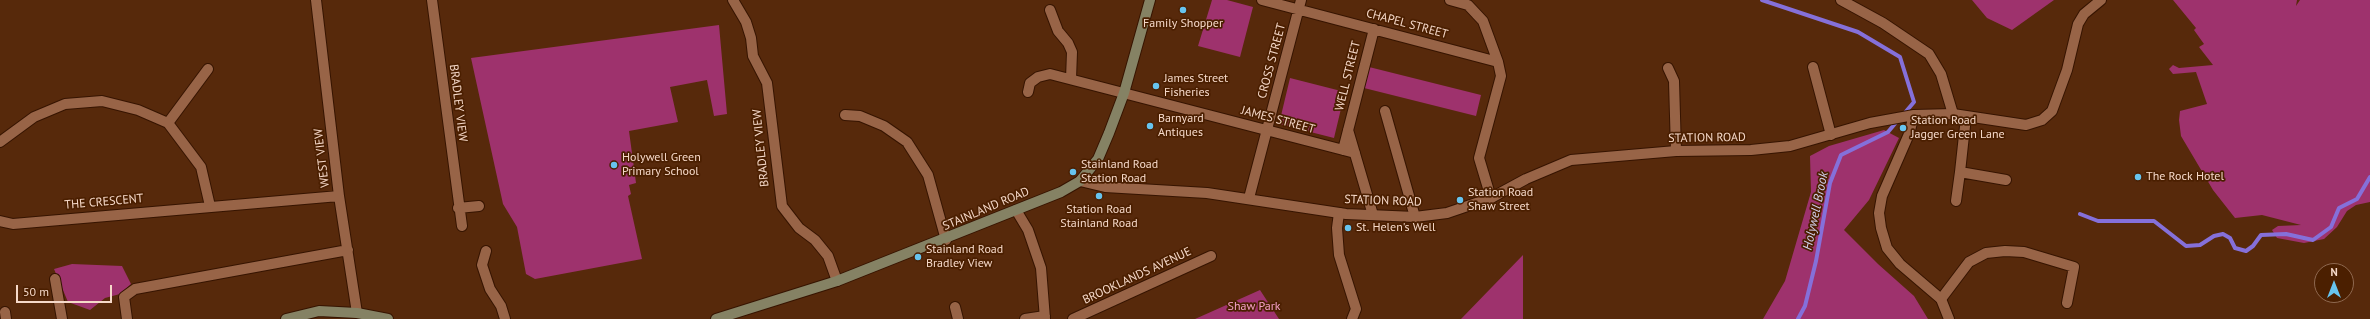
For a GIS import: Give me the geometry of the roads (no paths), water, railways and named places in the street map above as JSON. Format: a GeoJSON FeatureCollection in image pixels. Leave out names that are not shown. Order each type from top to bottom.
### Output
{"type":"FeatureCollection","features":[{"type":"Feature","properties":{"kind":"main road","name":"STAINLAND ROAD"},"geometry":{"type":"LineString","coordinates":[[716,319],[837,282],[946,240],[1061,192],[1080,181],[1098,159],[1124,93],[1150,0]]}},
{"type":"Feature","properties":{"kind":"main road"},"geometry":{"type":"LineString","coordinates":[[286,319],[319,311],[357,313],[388,319]]}},
{"type":"Feature","properties":{"kind":"street","name":"WEST VIEW"},"geometry":{"type":"LineString","coordinates":[[316,0],[339,196],[357,313]]}},
{"type":"Feature","properties":{"kind":"street","name":"BRADLEY VIEW"},"geometry":{"type":"LineString","coordinates":[[432,0],[458,208],[462,226]]}},
{"type":"Feature","properties":{"kind":"street","name":"BRADLEY VIEW"},"geometry":{"type":"LineString","coordinates":[[733,0],[746,22],[751,38],[753,56],[767,83],[782,206],[799,228],[815,240],[824,251],[837,282]]}},
{"type":"Feature","properties":{"kind":"street","name":"CHAPEL STREET"},"geometry":{"type":"LineString","coordinates":[[1262,0],[1300,5],[1374,29],[1498,62]]}},
{"type":"Feature","properties":{"kind":"street"},"geometry":{"type":"LineString","coordinates":[[1450,0],[1468,5],[1483,21],[1498,62],[1501,76],[1479,158],[1491,198]]}},
{"type":"Feature","properties":{"kind":"street"},"geometry":{"type":"LineString","coordinates":[[1841,0],[1883,24],[1929,54],[1941,74],[1953,114]]}},
{"type":"Feature","properties":{"kind":"street","name":"STATION ROAD"},"geometry":{"type":"LineString","coordinates":[[1080,181],[1105,187],[1207,193],[1249,198],[1339,213],[1415,217],[1447,213],[1491,198],[1526,179],[1571,160],[1676,151],[1751,150],[1790,146],[1889,120],[1913,116],[1953,114],[2018,126],[2034,124],[2046,118],[2058,99],[2078,24],[2087,11],[2101,0]]}},
{"type":"Feature","properties":{"kind":"street","name":"CROSS STREET"},"geometry":{"type":"LineString","coordinates":[[1249,198],[1300,5]]}},
{"type":"Feature","properties":{"kind":"street"},"geometry":{"type":"LineString","coordinates":[[1050,10],[1058,31],[1068,43],[1072,52],[1071,79]]}},
{"type":"Feature","properties":{"kind":"street","name":"WELL STREET"},"geometry":{"type":"LineString","coordinates":[[1343,150],[1374,29]]}},
{"type":"Feature","properties":{"kind":"street"},"geometry":{"type":"LineString","coordinates":[[1813,67],[1831,135]]}},
{"type":"Feature","properties":{"kind":"street"},"geometry":{"type":"LineString","coordinates":[[1668,68],[1674,81],[1676,151]]}},
{"type":"Feature","properties":{"kind":"street"},"geometry":{"type":"LineString","coordinates":[[168,123],[208,69]]}},
{"type":"Feature","properties":{"kind":"street","name":"JAMES STREET"},"geometry":{"type":"LineString","coordinates":[[1028,92],[1030,83],[1038,77],[1050,74],[1355,153]]}},
{"type":"Feature","properties":{"kind":"street"},"geometry":{"type":"LineString","coordinates":[[0,142],[34,117],[65,104],[102,101],[138,110],[168,123],[201,167],[210,206]]}},
{"type":"Feature","properties":{"kind":"street"},"geometry":{"type":"LineString","coordinates":[[1385,112],[1415,217]]}},
{"type":"Feature","properties":{"kind":"street"},"geometry":{"type":"LineString","coordinates":[[845,115],[860,116],[884,126],[907,142],[928,175],[946,240]]}},
{"type":"Feature","properties":{"kind":"street"},"geometry":{"type":"LineString","coordinates":[[1913,116],[1909,134],[1882,196],[1879,213],[1880,228],[1886,248],[1900,264],[1941,299],[1949,319]]}},
{"type":"Feature","properties":{"kind":"street"},"geometry":{"type":"LineString","coordinates":[[1956,201],[1966,117]]}},
{"type":"Feature","properties":{"kind":"street","name":"WELL STREET"},"geometry":{"type":"LineString","coordinates":[[1348,130],[1373,215]]}},
{"type":"Feature","properties":{"kind":"street"},"geometry":{"type":"LineString","coordinates":[[1960,172],[2006,180]]}},
{"type":"Feature","properties":{"kind":"street","name":"THE CRESCENT"},"geometry":{"type":"LineString","coordinates":[[0,221],[13,224],[339,196]]}},
{"type":"Feature","properties":{"kind":"street"},"geometry":{"type":"LineString","coordinates":[[458,208],[479,206]]}},
{"type":"Feature","properties":{"kind":"street"},"geometry":{"type":"LineString","coordinates":[[1016,210],[1028,230],[1040,268],[1045,317],[1025,319]]}},
{"type":"Feature","properties":{"kind":"street"},"geometry":{"type":"LineString","coordinates":[[1339,213],[1337,228],[1339,255],[1356,309],[1352,319]]}},
{"type":"Feature","properties":{"kind":"street"},"geometry":{"type":"LineString","coordinates":[[127,319],[124,297],[135,289],[348,250]]}},
{"type":"Feature","properties":{"kind":"street"},"geometry":{"type":"LineString","coordinates":[[486,251],[482,265],[490,289],[501,306],[506,319]]}},
{"type":"Feature","properties":{"kind":"street"},"geometry":{"type":"LineString","coordinates":[[1941,299],[1969,262],[1986,253],[2005,251],[2024,252],[2074,267],[2068,303]]}},
{"type":"Feature","properties":{"kind":"street","name":"BROOKLANDS AVENUE"},"geometry":{"type":"LineString","coordinates":[[1073,319],[1211,256]]}},
{"type":"Feature","properties":{"kind":"street"},"geometry":{"type":"LineString","coordinates":[[55,279],[62,319]]}},
{"type":"Feature","properties":{"kind":"street"},"geometry":{"type":"LineString","coordinates":[[955,307],[958,319]]}},
{"type":"Feature","properties":{"kind":"waterway","name":"Holywell Brook"},"geometry":{"type":"LineString","coordinates":[[1762,0],[1858,32],[1900,57],[1914,102],[1903,115]]}},
{"type":"Feature","properties":{"kind":"waterway","name":"Holywell Brook"},"geometry":{"type":"LineString","coordinates":[[1798,319],[1805,306],[1816,261],[1830,183],[1841,155],[1888,132],[1898,120]]}},
{"type":"Feature","properties":{"kind":"waterway"},"geometry":{"type":"LineString","coordinates":[[2080,214],[2098,221],[2154,221],[2186,246],[2200,245],[2214,236],[2223,234],[2230,238],[2235,248],[2246,251],[2253,246],[2261,235],[2286,234],[2313,240],[2331,227],[2339,208],[2357,199],[2370,177]]}},
{"type":"Feature","properties":{"kind":"place","name":"Family Shopper"},"geometry":{"type":"Point","coordinates":[1183,10]}},
{"type":"Feature","properties":{"kind":"place","name":"James Street Fisheries"},"geometry":{"type":"Point","coordinates":[1156,86]}},
{"type":"Feature","properties":{"kind":"place","name":"Barnyard Antiques"},"geometry":{"type":"Point","coordinates":[1150,126]}},
{"type":"Feature","properties":{"kind":"place","name":"Station Road Jagger Green Lane"},"geometry":{"type":"Point","coordinates":[1903,128]}},
{"type":"Feature","properties":{"kind":"place","name":"Holywell Green Primary School"},"geometry":{"type":"Point","coordinates":[614,165]}},
{"type":"Feature","properties":{"kind":"place","name":"Stainland Road Station Road"},"geometry":{"type":"Point","coordinates":[1073,172]}},
{"type":"Feature","properties":{"kind":"place","name":"The Rock Hotel"},"geometry":{"type":"Point","coordinates":[2138,177]}},
{"type":"Feature","properties":{"kind":"place","name":"Station Road Stainland Road"},"geometry":{"type":"Point","coordinates":[1099,196]}},
{"type":"Feature","properties":{"kind":"place","name":"Station Road Shaw Street"},"geometry":{"type":"Point","coordinates":[1460,200]}},
{"type":"Feature","properties":{"kind":"place","name":"St. Helen's Well"},"geometry":{"type":"Point","coordinates":[1348,228]}},
{"type":"Feature","properties":{"kind":"place","name":"Stainland Road Bradley View"},"geometry":{"type":"Point","coordinates":[918,257]}},
{"type":"Feature","properties":{"kind":"park label","name":"Shaw Park"},"geometry":{"type":"Point","coordinates":[1254,307]}}]}
